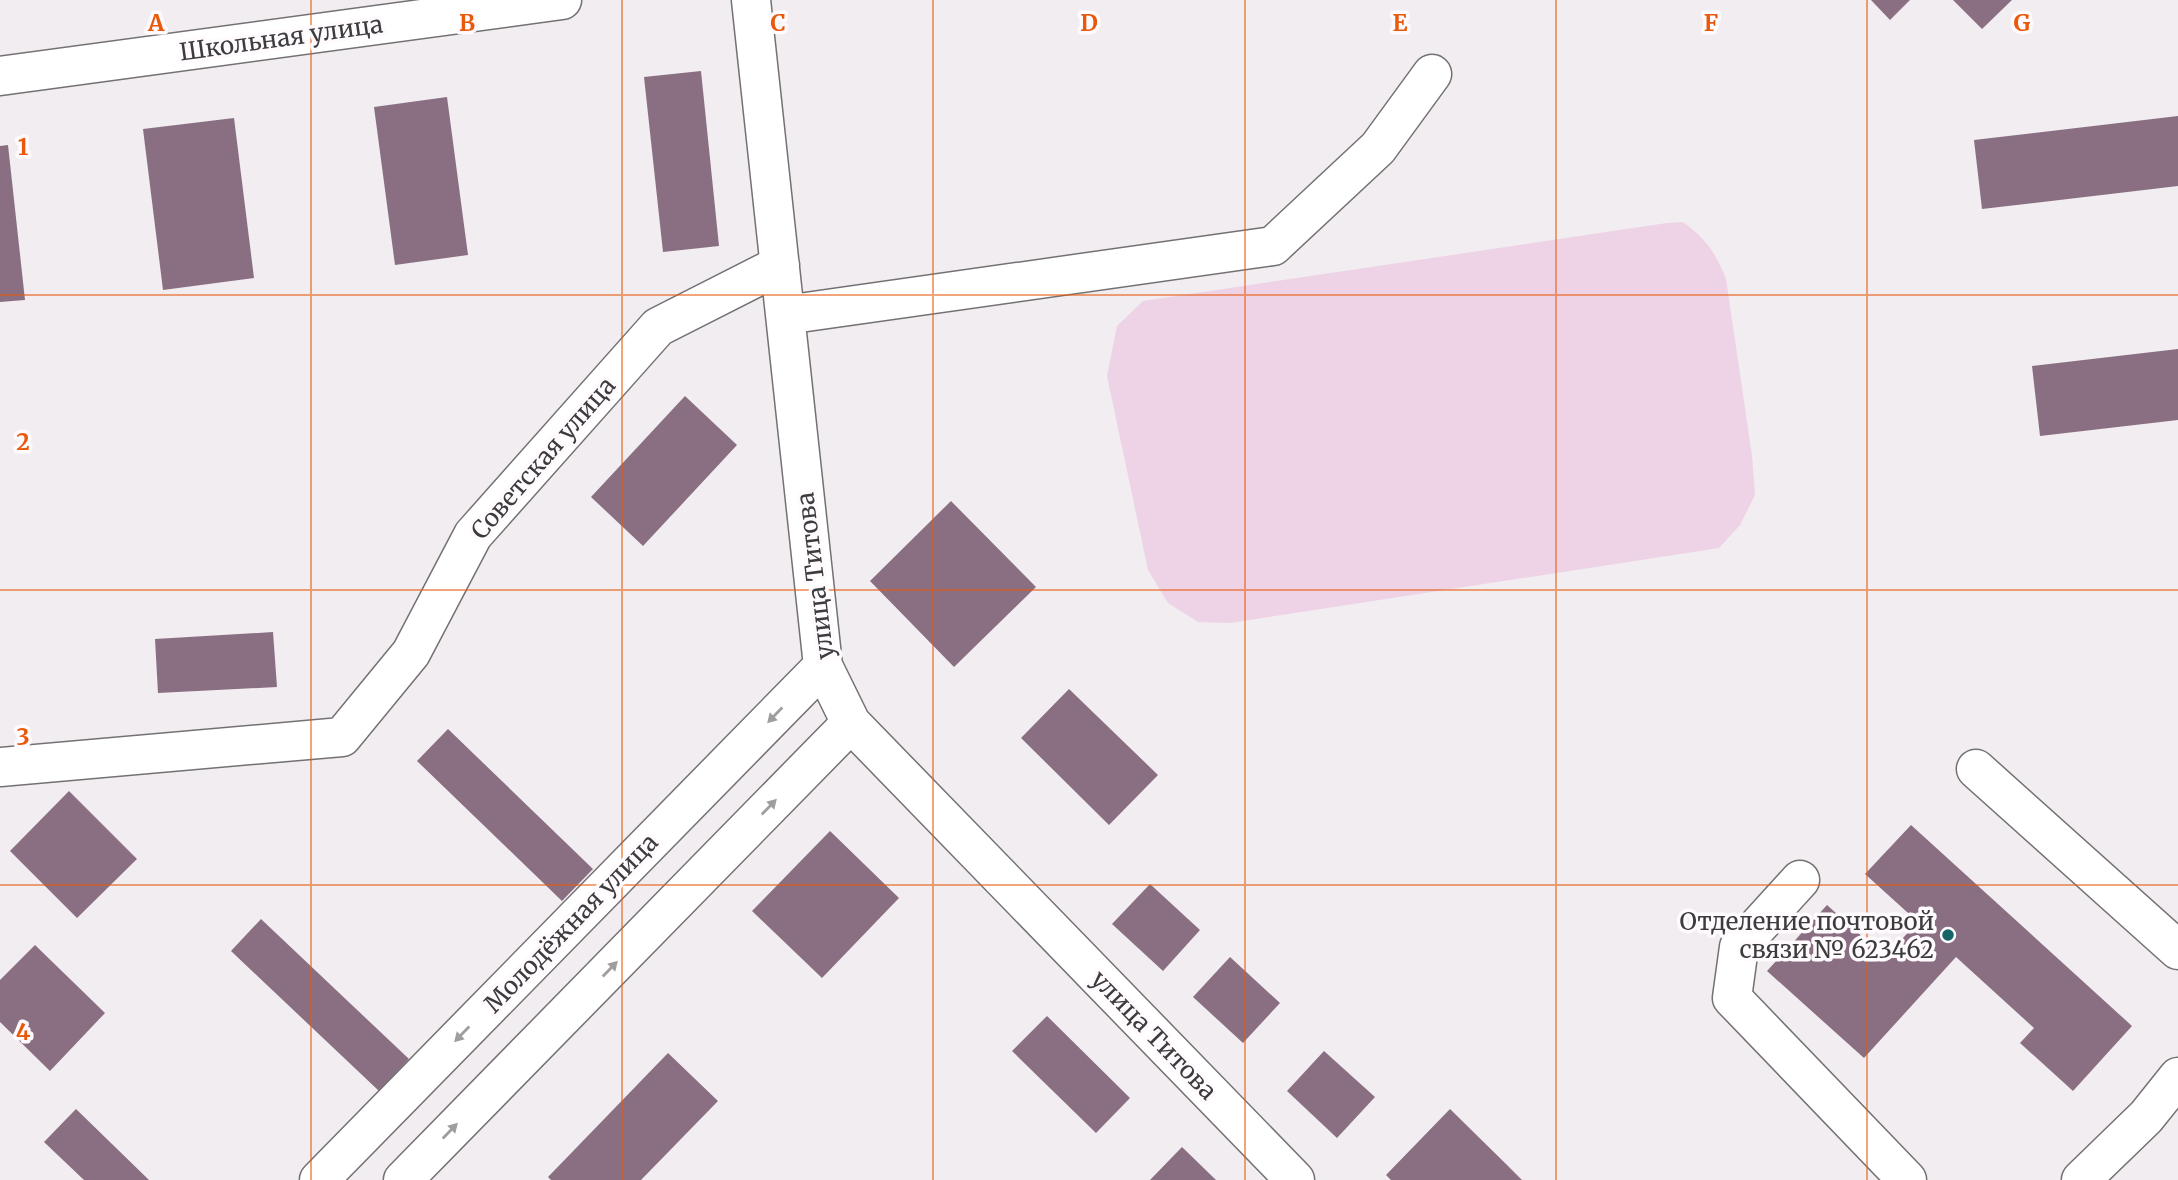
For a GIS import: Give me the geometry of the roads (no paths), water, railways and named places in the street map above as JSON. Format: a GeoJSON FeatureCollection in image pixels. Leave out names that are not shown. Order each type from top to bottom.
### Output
{"type":"FeatureCollection","features":[{"type":"Feature","properties":{"kind":"street","name":"Школьная улица"},"geometry":{"type":"LineString","coordinates":[[0,76],[562,0]]}},
{"type":"Feature","properties":{"kind":"street","name":"улица Титова"},"geometry":{"type":"LineString","coordinates":[[751,0],[823,666],[851,723],[1295,1180]]}},
{"type":"Feature","properties":{"kind":"street"},"geometry":{"type":"LineString","coordinates":[[785,315],[1273,246],[1378,148],[1432,74]]}},
{"type":"Feature","properties":{"kind":"street","name":"Советская улица"},"geometry":{"type":"LineString","coordinates":[[0,767],[342,737],[411,653],[472,535],[658,327],[780,265]]}},
{"type":"Feature","properties":{"kind":"street","name":"Молодёжная улица"},"geometry":{"type":"LineString","coordinates":[[319,1180],[823,666]]}},
{"type":"Feature","properties":{"kind":"street"},"geometry":{"type":"LineString","coordinates":[[402,1180],[851,723]]}},
{"type":"Feature","properties":{"kind":"street"},"geometry":{"type":"LineString","coordinates":[[1976,769],[2178,950]]}},
{"type":"Feature","properties":{"kind":"street"},"geometry":{"type":"LineString","coordinates":[[1800,880],[1739,947],[1732,998],[1907,1180]]}},
{"type":"Feature","properties":{"kind":"street"},"geometry":{"type":"LineString","coordinates":[[2081,1180],[2146,1117],[2178,1077]]}},
{"type":"Feature","properties":{"kind":"place","name":"Отделение почтовой связи № 623462"},"geometry":{"type":"Point","coordinates":[1948,935]}}]}
